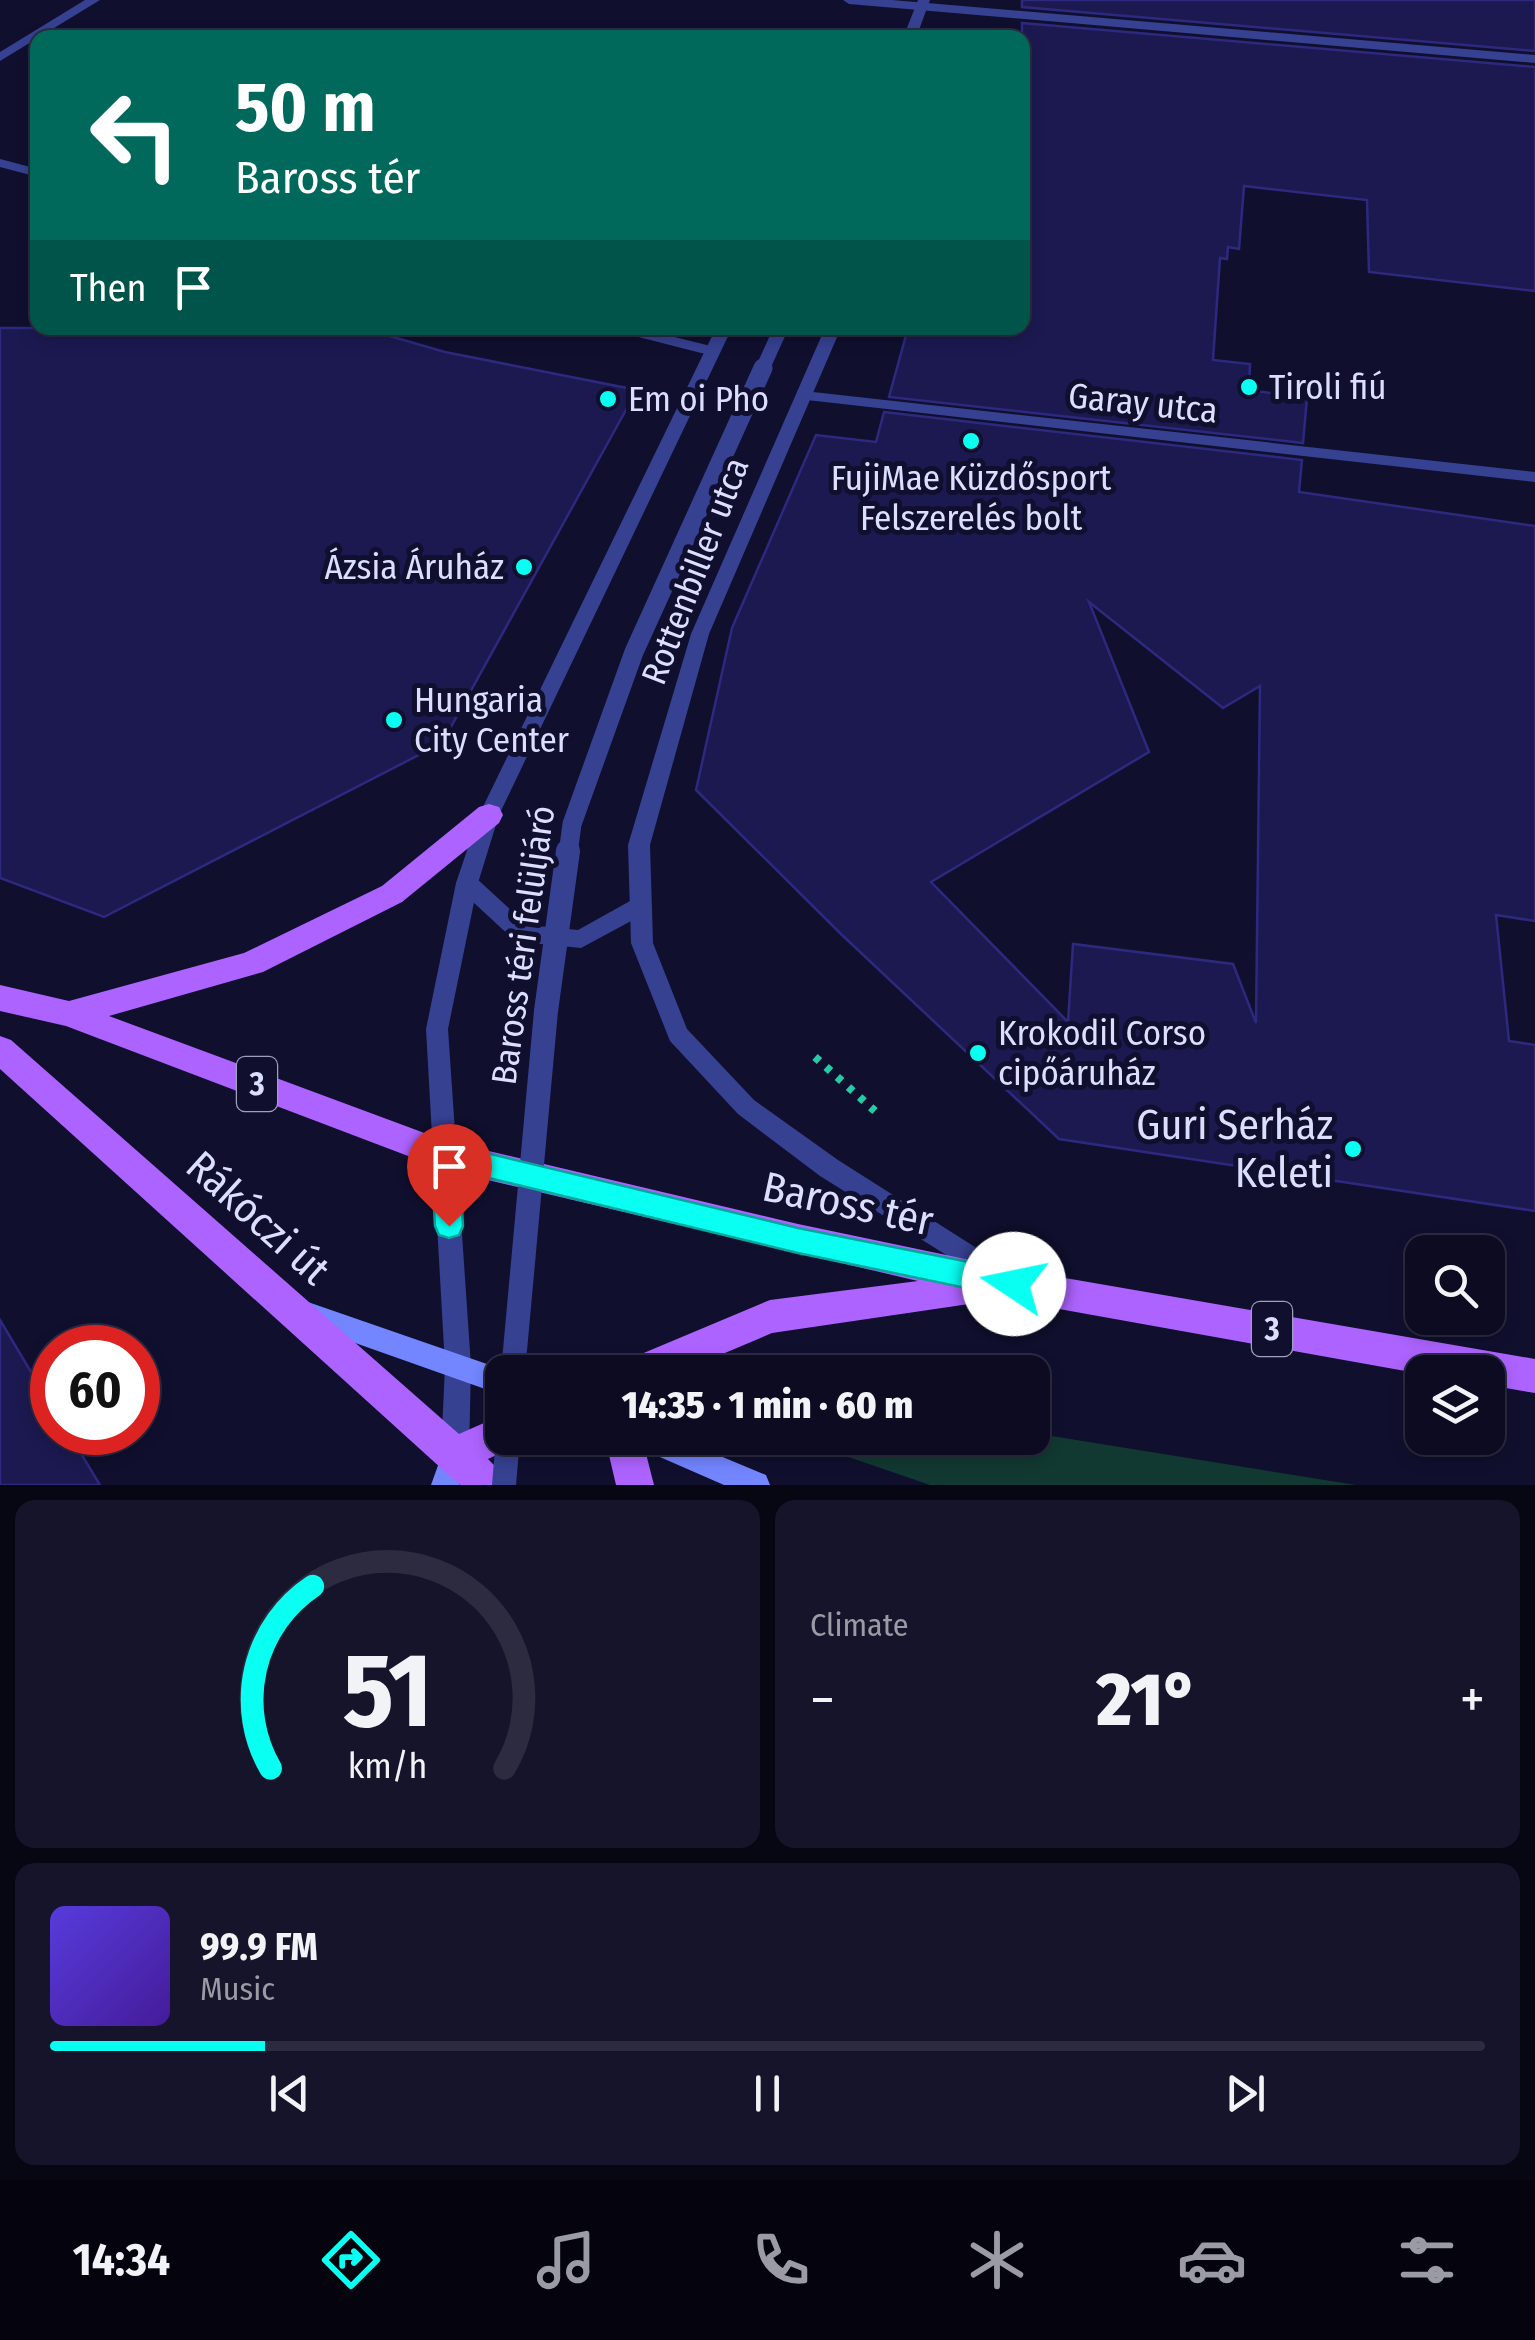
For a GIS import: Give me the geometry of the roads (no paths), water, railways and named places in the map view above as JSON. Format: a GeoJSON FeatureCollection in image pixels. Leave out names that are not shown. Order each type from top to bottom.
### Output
{"type":"FeatureCollection","features":[{"type":"Feature","properties":{"kind":"main road"},"geometry":{"type":"LineString","coordinates":[[69,1014],[252,963],[392,894],[488,816]]}},
{"type":"Feature","properties":{"kind":"main road","name":"3"},"geometry":{"type":"LineString","coordinates":[[0,998],[69,1014]]}},
{"type":"Feature","properties":{"kind":"main road","name":"Baross tér"},"geometry":{"type":"LineString","coordinates":[[69,1014],[445,1156],[798,1240],[1014,1284],[1534,1375]]}},
{"type":"Feature","properties":{"kind":"main road","name":"Rákóczi út"},"geometry":{"type":"LineString","coordinates":[[0,1050],[294,1309],[450,1470]]}},
{"type":"Feature","properties":{"kind":"main road"},"geometry":{"type":"LineString","coordinates":[[682,1355],[770,1317],[1014,1284]]}},
{"type":"Feature","properties":{"kind":"main road"},"geometry":{"type":"LineString","coordinates":[[294,1309],[485,1376]]}},
{"type":"Feature","properties":{"kind":"main road"},"geometry":{"type":"LineString","coordinates":[[450,1470],[485,1448]]}},
{"type":"Feature","properties":{"kind":"main road"},"geometry":{"type":"LineString","coordinates":[[628,1455],[635,1485]]}},
{"type":"Feature","properties":{"kind":"main road"},"geometry":{"type":"LineString","coordinates":[[686,1455],[756,1485]]}},
{"type":"Feature","properties":{"kind":"main road"},"geometry":{"type":"LineString","coordinates":[[450,1470],[488,1485]]}},
{"type":"Feature","properties":{"kind":"street"},"geometry":{"type":"LineString","coordinates":[[45,30],[94,0]]}},
{"type":"Feature","properties":{"kind":"street"},"geometry":{"type":"LineString","coordinates":[[849,0],[1535,59]]}},
{"type":"Feature","properties":{"kind":"street"},"geometry":{"type":"LineString","coordinates":[[899,30],[921,8]]}},
{"type":"Feature","properties":{"kind":"street"},"geometry":{"type":"LineString","coordinates":[[0,57],[30,39]]}},
{"type":"Feature","properties":{"kind":"street"},"geometry":{"type":"LineString","coordinates":[[0,163],[30,172]]}},
{"type":"Feature","properties":{"kind":"street"},"geometry":{"type":"LineString","coordinates":[[649,335],[713,351]]}},
{"type":"Feature","properties":{"kind":"street","name":"Rottenbiller utca"},"geometry":{"type":"LineString","coordinates":[[445,1156],[437,1029],[468,883],[488,816],[721,335]]}},
{"type":"Feature","properties":{"kind":"street","name":"Baross téri felüljáró"},"geometry":{"type":"LineString","coordinates":[[515,1355],[546,1011],[572,824],[634,652],[778,335]]}},
{"type":"Feature","properties":{"kind":"street","name":"Rottenbiller utca"},"geometry":{"type":"LineString","coordinates":[[830,335],[700,634],[639,845],[642,943],[678,1034],[746,1107],[828,1168],[1014,1284]]}},
{"type":"Feature","properties":{"kind":"street","name":"Garay utca"},"geometry":{"type":"LineString","coordinates":[[804,396],[1535,477]]}},
{"type":"Feature","properties":{"kind":"street"},"geometry":{"type":"LineString","coordinates":[[468,883],[520,934],[581,939],[638,907]]}},
{"type":"Feature","properties":{"kind":"street"},"geometry":{"type":"LineString","coordinates":[[445,1156],[458,1366],[450,1470]]}},
{"type":"Feature","properties":{"kind":"street"},"geometry":{"type":"LineString","coordinates":[[504,1485],[505,1455]]}},
{"type":"Feature","properties":{"kind":"place","name":"Tiroli fiú"},"geometry":{"type":"Point","coordinates":[1249,387]}},
{"type":"Feature","properties":{"kind":"place","name":"Em oi Pho"},"geometry":{"type":"Point","coordinates":[608,399]}},
{"type":"Feature","properties":{"kind":"place","name":"FujiMae Küzdősport Felszerelés bolt"},"geometry":{"type":"Point","coordinates":[971,441]}},
{"type":"Feature","properties":{"kind":"place","name":"Ázsia Áruház"},"geometry":{"type":"Point","coordinates":[524,567]}},
{"type":"Feature","properties":{"kind":"place","name":"Hungaria City Center"},"geometry":{"type":"Point","coordinates":[394,720]}},
{"type":"Feature","properties":{"kind":"place","name":"Krokodil Corso cipőáruház"},"geometry":{"type":"Point","coordinates":[978,1053]}},
{"type":"Feature","properties":{"kind":"place","name":"Guri Serház Keleti"},"geometry":{"type":"Point","coordinates":[1353,1149]}}]}
